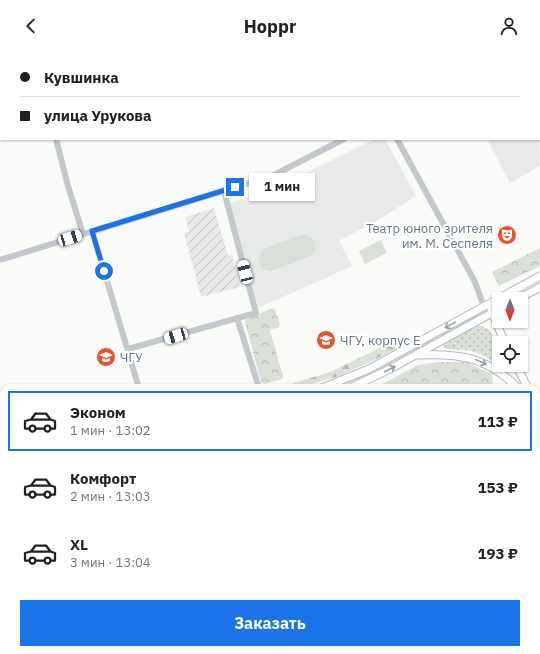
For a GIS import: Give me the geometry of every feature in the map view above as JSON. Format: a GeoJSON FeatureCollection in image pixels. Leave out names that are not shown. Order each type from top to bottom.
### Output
{"type":"FeatureCollection","features":[{"type":"Feature","properties":{"kind":"main road"},"geometry":{"type":"LineString","coordinates":[[331,384],[369,368],[540,276]]}},
{"type":"Feature","properties":{"kind":"main road"},"geometry":{"type":"LineString","coordinates":[[528,294],[540,287]]}},
{"type":"Feature","properties":{"kind":"main road"},"geometry":{"type":"LineString","coordinates":[[486,305],[497,336]]}},
{"type":"Feature","properties":{"kind":"main road"},"geometry":{"type":"LineString","coordinates":[[358,384],[384,372],[492,312]]}},
{"type":"Feature","properties":{"kind":"main road"},"geometry":{"type":"LineString","coordinates":[[489,314],[501,336]]}},
{"type":"Feature","properties":{"kind":"main road"},"geometry":{"type":"LineString","coordinates":[[415,355],[447,355],[473,359],[494,368],[514,384]]}},
{"type":"Feature","properties":{"kind":"main road"},"geometry":{"type":"LineString","coordinates":[[515,372],[521,384]]}},
{"type":"Feature","properties":{"kind":"main road"},"geometry":{"type":"LineString","coordinates":[[520,372],[526,384]]}},
{"type":"Feature","properties":{"kind":"street"},"geometry":{"type":"LineString","coordinates":[[56,140],[68,186],[83,234]]}},
{"type":"Feature","properties":{"kind":"street"},"geometry":{"type":"LineString","coordinates":[[0,260],[282,172],[342,140]]}},
{"type":"Feature","properties":{"kind":"street"},"geometry":{"type":"LineString","coordinates":[[398,140],[412,163]]}},
{"type":"Feature","properties":{"kind":"street"},"geometry":{"type":"LineString","coordinates":[[400,140],[464,258],[486,305]]}},
{"type":"Feature","properties":{"kind":"street"},"geometry":{"type":"LineString","coordinates":[[128,349],[256,313],[224,191]]}},
{"type":"Feature","properties":{"kind":"street"},"geometry":{"type":"LineString","coordinates":[[92,231],[138,384]]}},
{"type":"Feature","properties":{"kind":"street"},"geometry":{"type":"LineString","coordinates":[[237,318],[258,384]]}},
{"type":"Feature","properties":{"kind":"shaded area"},"geometry":{"type":"Polygon","coordinates":[[[373,140],[386,140],[416,196],[375,222],[339,241],[352,266],[258,308],[230,204],[286,183],[373,140]]]}},
{"type":"Feature","properties":{"kind":"shaded area"},"geometry":{"type":"Polygon","coordinates":[[[489,140],[540,140],[540,166],[510,183],[490,145],[489,140]]]}},
{"type":"Feature","properties":{"kind":"shaded area"},"geometry":{"type":"Polygon","coordinates":[[[214,208],[228,256],[232,255],[240,287],[201,297],[184,233],[189,231],[185,217],[214,208]]]}},
{"type":"Feature","properties":{"kind":"green space"},"geometry":{"type":"Polygon","coordinates":[[[301,235],[310,236],[316,244],[315,252],[311,256],[271,271],[265,270],[262,267],[258,259],[263,249],[301,235]]]}},
{"type":"Feature","properties":{"kind":"green space"},"geometry":{"type":"Polygon","coordinates":[[[381,240],[387,253],[365,264],[359,251],[381,240]]]}},
{"type":"Feature","properties":{"kind":"green space"},"geometry":{"type":"Polygon","coordinates":[[[540,248],[540,266],[499,286],[492,272],[540,248]]]}},
{"type":"Feature","properties":{"kind":"green space"},"geometry":{"type":"Polygon","coordinates":[[[273,308],[280,324],[279,327],[270,331],[283,376],[282,379],[265,384],[261,382],[245,322],[246,319],[273,308]]]}},
{"type":"Feature","properties":{"kind":"green space"},"geometry":{"type":"Polygon","coordinates":[[[474,316],[474,318],[367,376],[346,384],[341,384],[366,374],[474,316]]]}},
{"type":"Feature","properties":{"kind":"green space"},"geometry":{"type":"Polygon","coordinates":[[[478,325],[484,327],[489,330],[494,336],[492,336],[492,361],[474,352],[445,348],[443,347],[444,343],[478,325]]]}},
{"type":"Feature","properties":{"kind":"green space"},"geometry":{"type":"Polygon","coordinates":[[[397,341],[400,347],[339,376],[312,384],[293,384],[328,373],[397,341]]]}},
{"type":"Feature","properties":{"kind":"green space"},"geometry":{"type":"Polygon","coordinates":[[[439,362],[466,362],[492,374],[493,384],[382,384],[418,365],[439,362]]]}},
{"type":"Feature","properties":{"kind":"place","name":"Театр юного зрителя им. М. Сеспеля"},"geometry":{"type":"Point","coordinates":[507,235]}},
{"type":"Feature","properties":{"kind":"place","name":"ЧГУ, корпус Е"},"geometry":{"type":"Point","coordinates":[326,340]}},
{"type":"Feature","properties":{"kind":"place","name":"ЧГУ"},"geometry":{"type":"Point","coordinates":[106,357]}},
{"type":"Feature","properties":{"kind":"route"},"geometry":{"type":"LineString","coordinates":[[104,271],[92,231],[235,187]]}}]}
